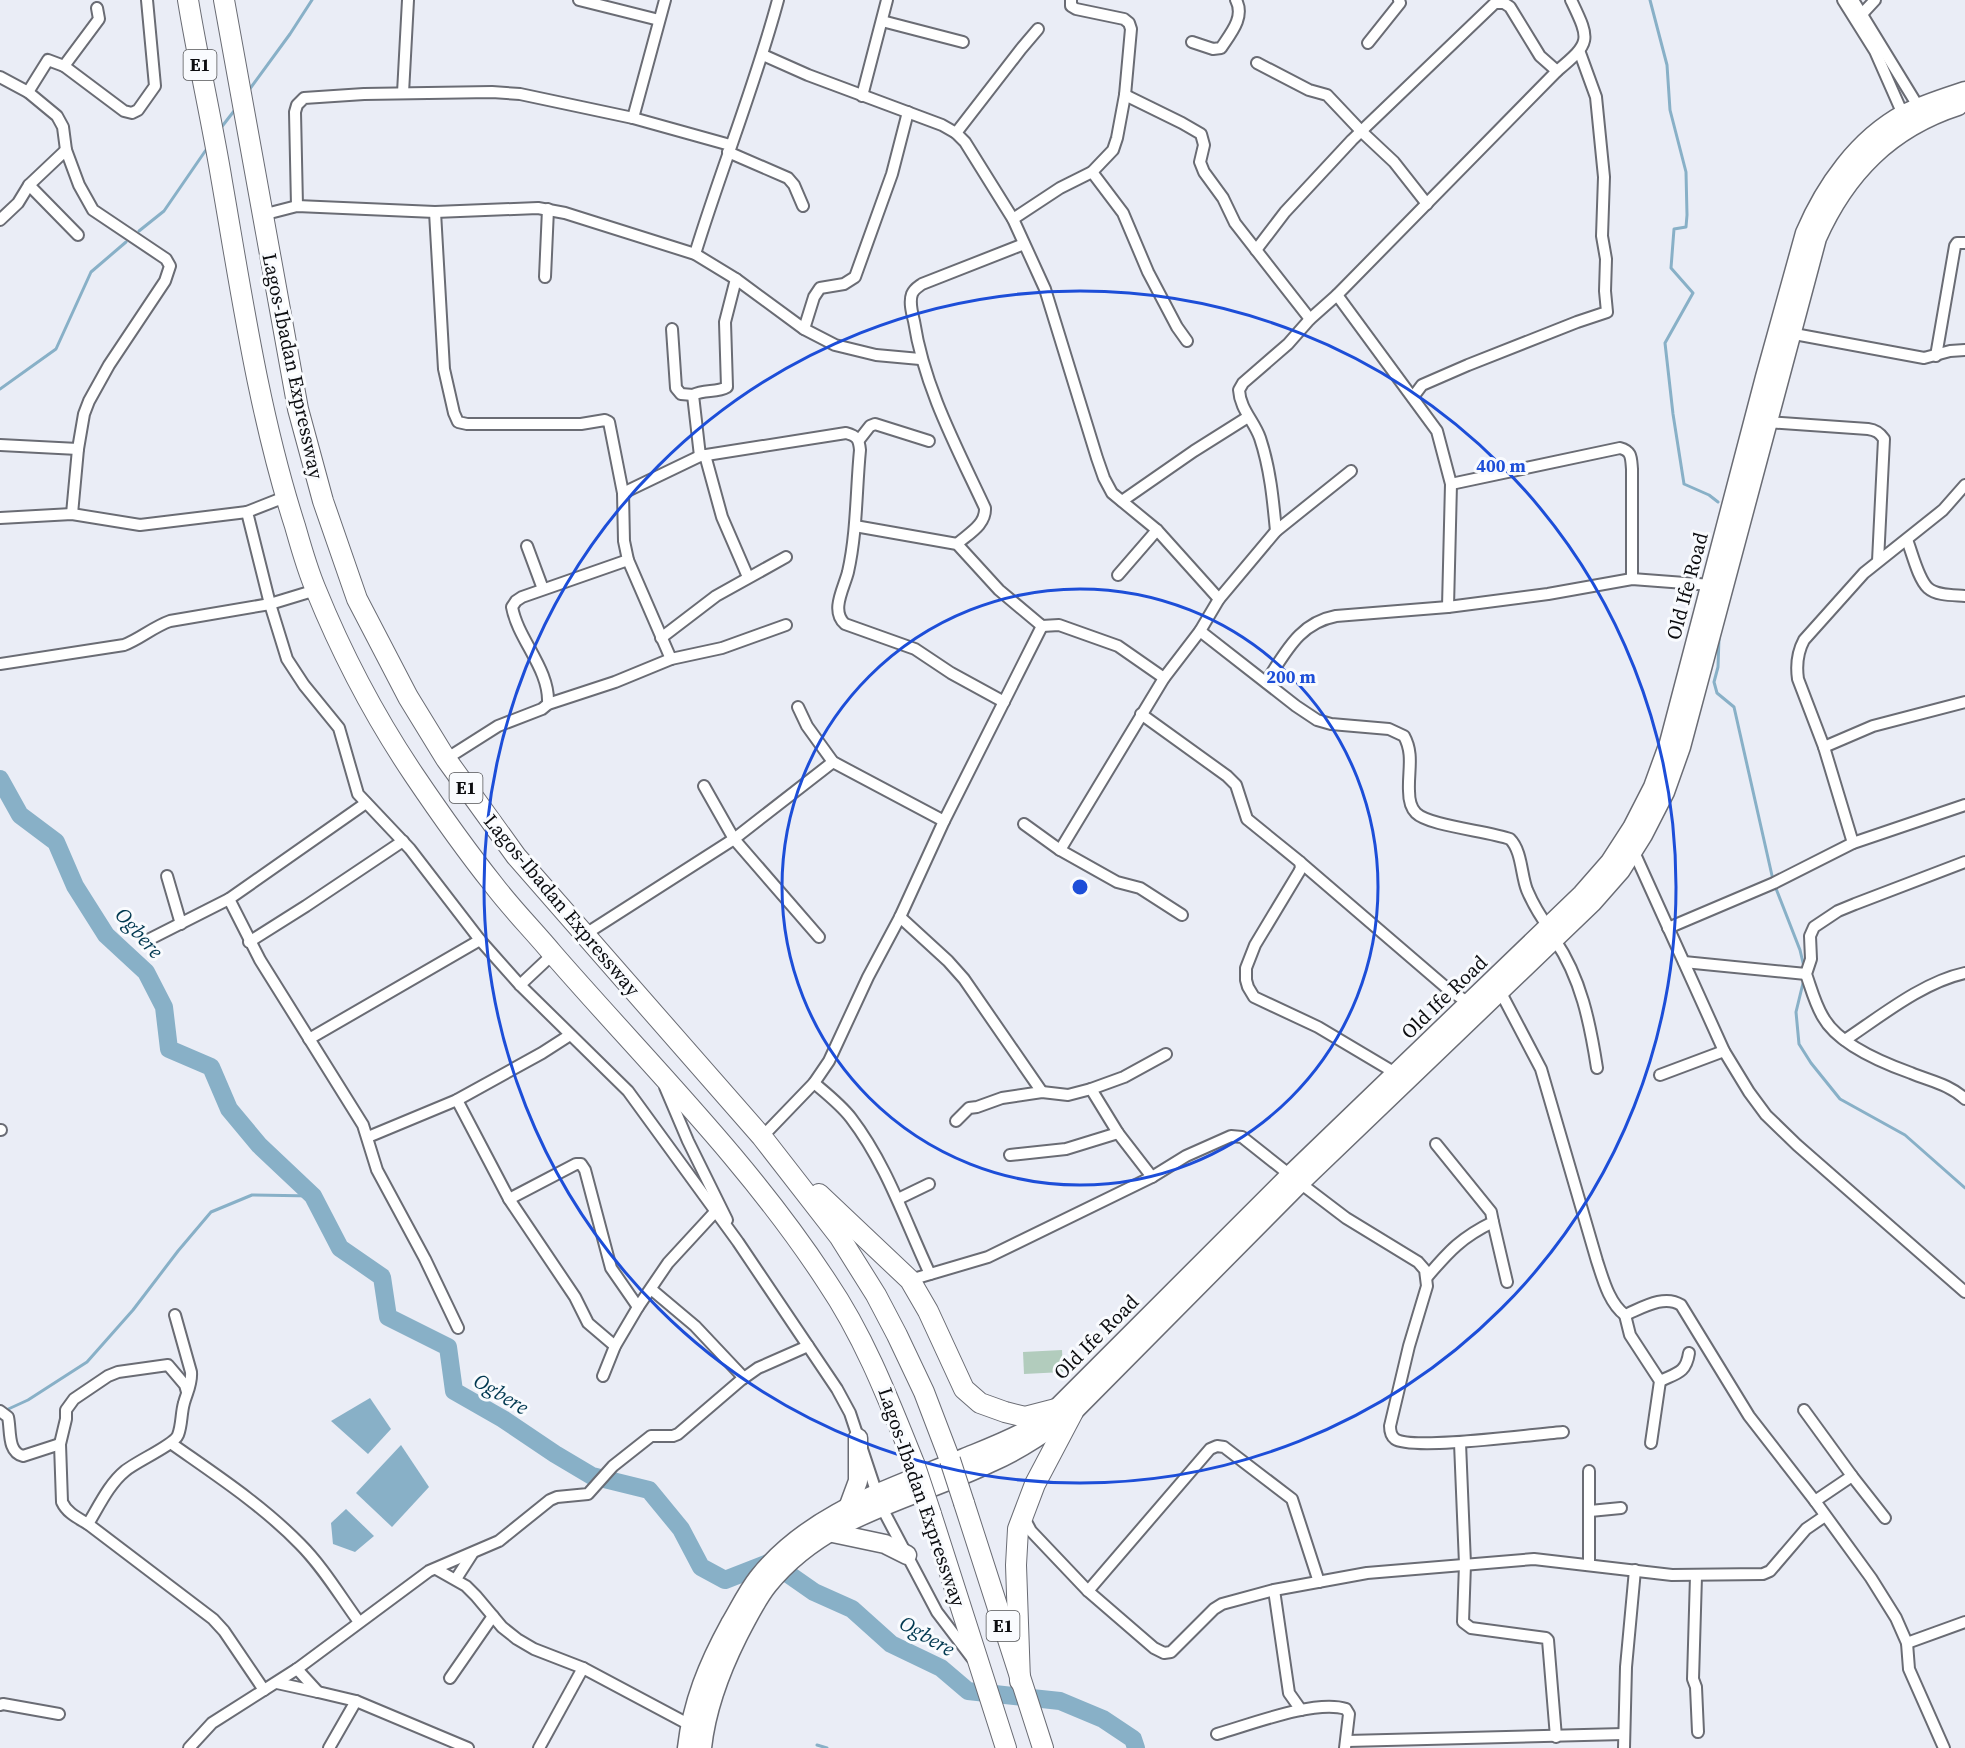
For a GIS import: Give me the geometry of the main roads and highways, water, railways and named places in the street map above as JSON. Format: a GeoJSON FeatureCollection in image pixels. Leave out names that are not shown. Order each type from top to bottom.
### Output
{"type":"FeatureCollection","features":[{"type":"Feature","properties":{"kind":"highway","name":"Lagos-Ibadan Expressway"},"geometry":{"type":"LineString","coordinates":[[188,0],[257,382],[285,497],[316,590],[343,651],[374,709],[413,773],[494,886],[698,1114],[758,1188],[829,1285],[886,1391],[914,1463],[1006,1748]]}},
{"type":"Feature","properties":{"kind":"highway","name":"Lagos-Ibadan Expressway"},"geometry":{"type":"LineString","coordinates":[[224,0],[298,409],[340,555],[357,599],[388,659],[446,759],[516,856],[790,1171],[839,1236],[876,1294],[924,1392],[950,1460],[1043,1748]]}},
{"type":"Feature","properties":{"kind":"highway"},"geometry":{"type":"LineString","coordinates":[[790,1171],[842,1215],[910,1280],[928,1311],[964,1389],[980,1403],[1025,1417],[1065,1411]]}},
{"type":"Feature","properties":{"kind":"highway"},"geometry":{"type":"LineString","coordinates":[[1020,1681],[1016,1551],[1018,1529],[1065,1411]]}},
{"type":"Feature","properties":{"kind":"main road","name":"Old Ife Road"},"geometry":{"type":"LineString","coordinates":[[1914,117],[1930,102],[1965,91]]}},
{"type":"Feature","properties":{"kind":"main road","name":"Old Ife Road"},"geometry":{"type":"LineString","coordinates":[[687,1748],[697,1698],[717,1647],[764,1580],[821,1522],[848,1508],[991,1463],[1038,1438],[1295,1179],[1500,991],[1552,934],[1610,862],[1632,828],[1662,765],[1694,674],[1767,422],[1805,233],[1843,166],[1878,132],[1914,117],[1965,104]]}},
{"type":"Feature","properties":{"kind":"main road","name":"Old Ife Road"},"geometry":{"type":"LineString","coordinates":[[1318,1157],[1396,1074],[1468,1003],[1552,934],[1621,870],[1634,852],[1654,815],[1681,747],[1711,585],[1784,333]]}},
{"type":"Feature","properties":{"kind":"main road"},"geometry":{"type":"LineString","coordinates":[[848,1508],[858,1481],[858,1438]]}},
{"type":"Feature","properties":{"kind":"main road","name":"Old Ife Road"},"geometry":{"type":"LineString","coordinates":[[791,1554],[879,1500]]}},
{"type":"Feature","properties":{"kind":"main road"},"geometry":{"type":"LineString","coordinates":[[828,1532],[885,1544],[907,1555]]}},
{"type":"Feature","properties":{"kind":"main road","name":"Old Ife Road"},"geometry":{"type":"LineString","coordinates":[[702,1748],[713,1700],[730,1653],[764,1580]]}},
{"type":"Feature","properties":{"kind":"water"},"geometry":{"type":"Polygon","coordinates":[[[370,1398],[391,1429],[368,1454],[331,1421],[370,1398]]]}},
{"type":"Feature","properties":{"kind":"water"},"geometry":{"type":"Polygon","coordinates":[[[401,1445],[429,1487],[392,1527],[356,1493],[401,1445]]]}},
{"type":"Feature","properties":{"kind":"water"},"geometry":{"type":"Polygon","coordinates":[[[346,1509],[374,1536],[355,1552],[333,1544],[331,1523],[346,1509]]]}},
{"type":"Feature","properties":{"kind":"waterway"},"geometry":{"type":"LineString","coordinates":[[249,90],[312,0]]}},
{"type":"Feature","properties":{"kind":"waterway"},"geometry":{"type":"LineString","coordinates":[[1650,0],[1667,65],[1670,110],[1686,172],[1686,227],[1674,229],[1671,268],[1693,293],[1665,343],[1673,414],[1684,484],[1709,495],[1718,502]]}},
{"type":"Feature","properties":{"kind":"waterway"},"geometry":{"type":"LineString","coordinates":[[220,129],[234,111]]}},
{"type":"Feature","properties":{"kind":"waterway"},"geometry":{"type":"LineString","coordinates":[[139,231],[164,211],[208,147]]}},
{"type":"Feature","properties":{"kind":"waterway"},"geometry":{"type":"LineString","coordinates":[[0,389],[56,349],[91,272],[126,242]]}},
{"type":"Feature","properties":{"kind":"waterway"},"geometry":{"type":"LineString","coordinates":[[1719,638],[1718,667],[1714,682],[1717,693],[1734,707],[1773,880]]}},
{"type":"Feature","properties":{"kind":"waterway","name":"Ogbere"},"geometry":{"type":"LineString","coordinates":[[0,779],[20,815],[56,842],[75,886],[106,935],[146,972],[164,1007],[169,1049],[211,1067],[229,1109],[259,1145],[313,1196],[340,1248],[382,1277],[388,1317],[448,1347],[454,1391],[503,1419],[592,1476],[649,1490],[681,1529],[701,1567],[725,1580],[771,1562],[814,1592],[852,1609],[891,1644],[941,1668],[968,1691],[1060,1701],[1103,1719],[1133,1739],[1136,1748]]}},
{"type":"Feature","properties":{"kind":"waterway"},"geometry":{"type":"LineString","coordinates":[[1775,886],[1800,950],[1804,967]]}},
{"type":"Feature","properties":{"kind":"waterway"},"geometry":{"type":"LineString","coordinates":[[1804,979],[1796,1012],[1799,1044],[1811,1063],[1840,1099],[1905,1135],[1965,1188]]}},
{"type":"Feature","properties":{"kind":"waterway"},"geometry":{"type":"LineString","coordinates":[[4,1411],[28,1400],[87,1362],[133,1310],[211,1212],[252,1195],[313,1196]]}},
{"type":"Feature","properties":{"kind":"waterway"},"geometry":{"type":"LineString","coordinates":[[817,1745],[827,1748]]}}]}
